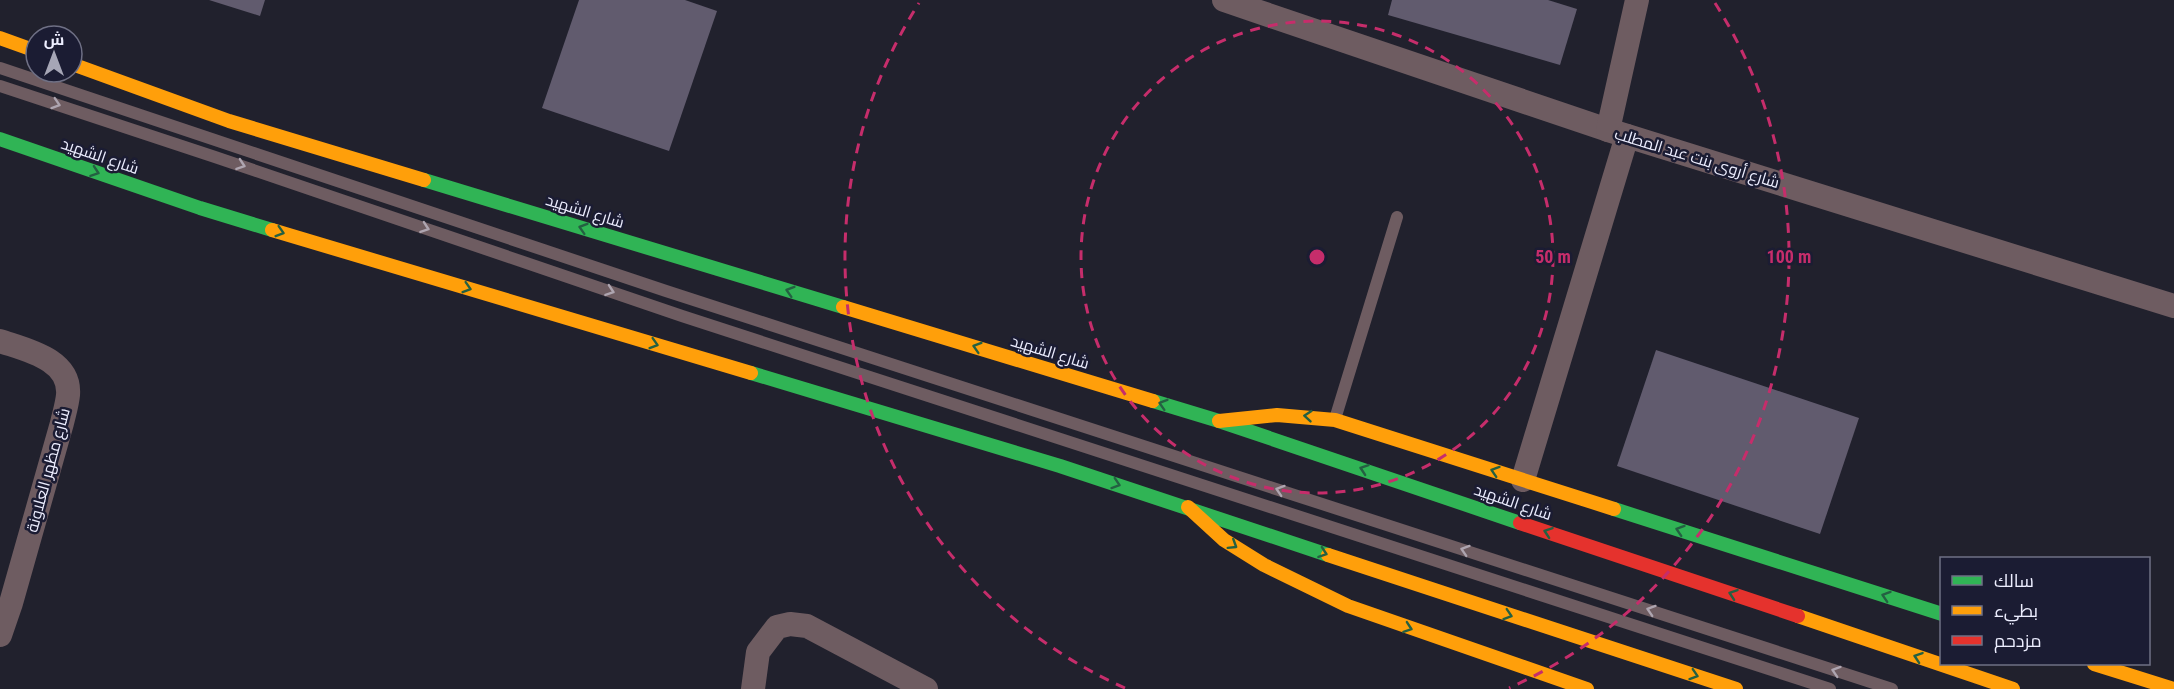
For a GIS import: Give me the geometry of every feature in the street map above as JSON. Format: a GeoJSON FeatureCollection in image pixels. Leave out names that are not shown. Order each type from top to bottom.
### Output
{"type":"FeatureCollection","features":[{"type":"Feature","properties":{"kind":"main road"},"geometry":{"type":"LineString","coordinates":[[0,38],[24,47]]}},
{"type":"Feature","properties":{"kind":"main road","name":"شارع الشهيد"},"geometry":{"type":"LineString","coordinates":[[84,68],[229,121],[1219,421],[1940,664]]}},
{"type":"Feature","properties":{"kind":"main road","name":"شارع الشهيد"},"geometry":{"type":"LineString","coordinates":[[0,139],[200,207],[1060,466],[1736,689]]}},
{"type":"Feature","properties":{"kind":"main road"},"geometry":{"type":"LineString","coordinates":[[1219,421],[1282,414],[1335,420],[1940,614]]}},
{"type":"Feature","properties":{"kind":"main road"},"geometry":{"type":"LineString","coordinates":[[1188,507],[1224,540],[1264,565],[1326,596],[1391,623],[1587,689]]}},
{"type":"Feature","properties":{"kind":"main road","name":"شارع الشهيد"},"geometry":{"type":"LineString","coordinates":[[1942,665],[2013,689]]}},
{"type":"Feature","properties":{"kind":"main road"},"geometry":{"type":"LineString","coordinates":[[2100,665],[2174,689]]}},
{"type":"Feature","properties":{"kind":"street","name":"شارع أروى بنت عبد المطلب"},"geometry":{"type":"LineString","coordinates":[[1224,0],[1617,133],[2174,306]]}},
{"type":"Feature","properties":{"kind":"street"},"geometry":{"type":"LineString","coordinates":[[1523,480],[1617,133],[1637,0]]}},
{"type":"Feature","properties":{"kind":"street","name":"شارع مظهر العلاونة"},"geometry":{"type":"LineString","coordinates":[[0,341],[41,355],[57,366],[67,381],[68,394],[62,423],[6,601],[0,635]]}},
{"type":"Feature","properties":{"kind":"street"},"geometry":{"type":"LineString","coordinates":[[753,689],[758,652],[777,627],[790,624],[807,626],[926,689]]}},
{"type":"Feature","properties":{"kind":"lane"},"geometry":{"type":"LineString","coordinates":[[0,68],[666,291],[1892,689]]}},
{"type":"Feature","properties":{"kind":"lane"},"geometry":{"type":"LineString","coordinates":[[0,86],[726,331],[1830,689]]}},
{"type":"Feature","properties":{"kind":"lane"},"geometry":{"type":"LineString","coordinates":[[1335,420],[1397,217]]}},
{"type":"Feature","properties":{"kind":"building"},"geometry":{"type":"Polygon","coordinates":[[[209,0],[265,0],[260,16],[209,0]]]}},
{"type":"Feature","properties":{"kind":"building"},"geometry":{"type":"Polygon","coordinates":[[[579,0],[685,0],[717,11],[669,151],[542,108],[579,0]]]}},
{"type":"Feature","properties":{"kind":"building"},"geometry":{"type":"Polygon","coordinates":[[[1392,0],[1548,0],[1577,9],[1560,65],[1388,15],[1392,0]]]}},
{"type":"Feature","properties":{"kind":"building"},"geometry":{"type":"Polygon","coordinates":[[[1656,350],[1859,418],[1820,534],[1617,466],[1656,350]]]}},
{"type":"Feature","properties":{"kind":"traffic: fast"},"geometry":{"type":"LineString","coordinates":[[0,139],[200,208],[272,230]]}},
{"type":"Feature","properties":{"kind":"traffic: fast"},"geometry":{"type":"LineString","coordinates":[[424,180],[843,307]]}},
{"type":"Feature","properties":{"kind":"traffic: fast"},"geometry":{"type":"LineString","coordinates":[[751,373],[1060,466],[1328,555]]}},
{"type":"Feature","properties":{"kind":"traffic: fast"},"geometry":{"type":"LineString","coordinates":[[1153,401],[1219,421],[1520,523]]}},
{"type":"Feature","properties":{"kind":"traffic: fast"},"geometry":{"type":"LineString","coordinates":[[1614,509],[1940,613]]}},
{"type":"Feature","properties":{"kind":"traffic: slow"},"geometry":{"type":"LineString","coordinates":[[0,38],[24,47]]}},
{"type":"Feature","properties":{"kind":"traffic: slow"},"geometry":{"type":"LineString","coordinates":[[84,68],[229,121],[424,180]]}},
{"type":"Feature","properties":{"kind":"traffic: slow"},"geometry":{"type":"LineString","coordinates":[[272,230],[751,373]]}},
{"type":"Feature","properties":{"kind":"traffic: slow"},"geometry":{"type":"LineString","coordinates":[[843,307],[1153,401]]}},
{"type":"Feature","properties":{"kind":"traffic: slow"},"geometry":{"type":"LineString","coordinates":[[1219,421],[1277,415],[1335,420],[1614,509]]}},
{"type":"Feature","properties":{"kind":"traffic: slow"},"geometry":{"type":"LineString","coordinates":[[1188,507],[1224,540],[1264,565],[1348,606],[1587,689]]}},
{"type":"Feature","properties":{"kind":"traffic: slow"},"geometry":{"type":"LineString","coordinates":[[1328,555],[1736,689]]}},
{"type":"Feature","properties":{"kind":"traffic: slow"},"geometry":{"type":"LineString","coordinates":[[1798,616],[1940,664]]}},
{"type":"Feature","properties":{"kind":"traffic: slow"},"geometry":{"type":"LineString","coordinates":[[1942,665],[2013,689]]}},
{"type":"Feature","properties":{"kind":"traffic: slow"},"geometry":{"type":"LineString","coordinates":[[2097,665],[2174,689]]}},
{"type":"Feature","properties":{"kind":"traffic: jam"},"geometry":{"type":"LineString","coordinates":[[1520,523],[1798,616]]}}]}
